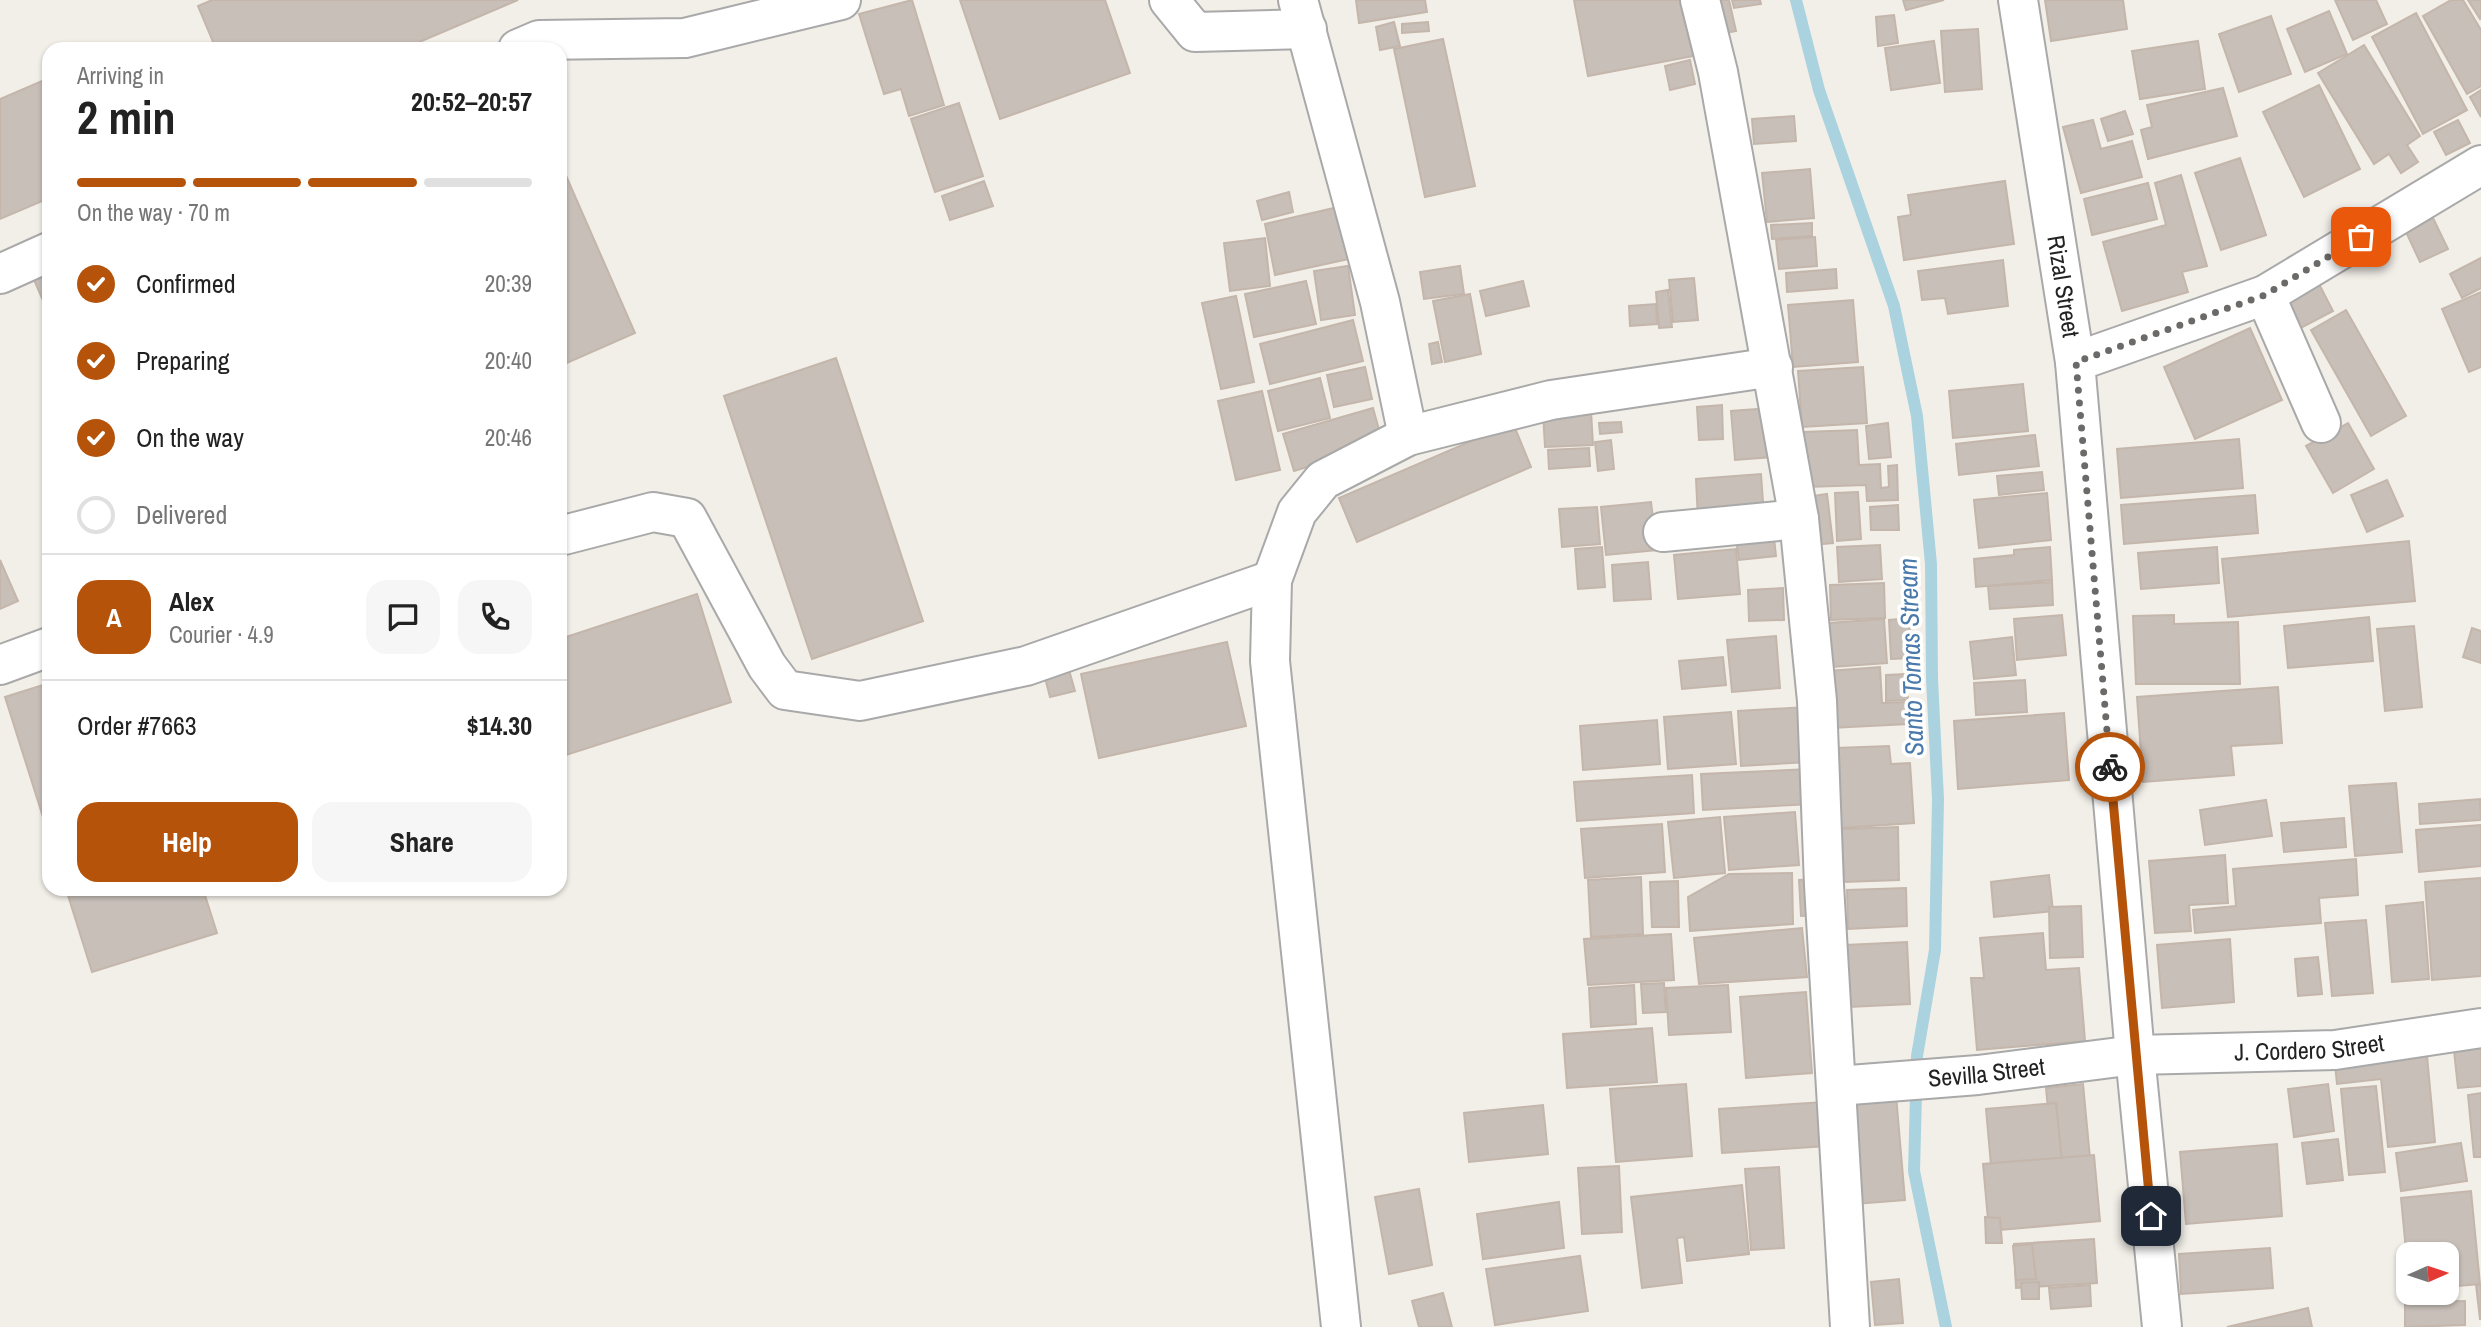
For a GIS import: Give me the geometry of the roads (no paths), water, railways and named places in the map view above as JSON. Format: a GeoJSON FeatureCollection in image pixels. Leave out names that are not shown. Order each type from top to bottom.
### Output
{"type":"FeatureCollection","features":[{"type":"Feature","properties":{"kind":"street"},"geometry":{"type":"LineString","coordinates":[[534,42],[685,38],[841,0]]}},
{"type":"Feature","properties":{"kind":"street"},"geometry":{"type":"LineString","coordinates":[[1169,0],[1195,32],[1302,14],[1380,302],[1408,436]]}},
{"type":"Feature","properties":{"kind":"street"},"geometry":{"type":"LineString","coordinates":[[1700,0],[1718,72],[1799,519],[1817,701],[1824,885],[1838,1086],[1850,1327]]}},
{"type":"Feature","properties":{"kind":"street","name":"Rizal Street"},"geometry":{"type":"LineString","coordinates":[[2018,0],[2076,362],[2135,1055],[2162,1327]]}},
{"type":"Feature","properties":{"kind":"street"},"geometry":{"type":"LineString","coordinates":[[2076,362],[2265,295],[2481,165]]}},
{"type":"Feature","properties":{"kind":"street"},"geometry":{"type":"LineString","coordinates":[[0,274],[42,255]]}},
{"type":"Feature","properties":{"kind":"street"},"geometry":{"type":"LineString","coordinates":[[2265,295],[2321,424]]}},
{"type":"Feature","properties":{"kind":"street"},"geometry":{"type":"LineString","coordinates":[[1341,1327],[1270,661],[1272,580],[1297,512],[1324,481],[1408,436],[1551,400],[1773,368]]}},
{"type":"Feature","properties":{"kind":"street"},"geometry":{"type":"LineString","coordinates":[[567,534],[653,512],[687,518],[767,666],[785,690],[860,701],[1026,666],[1272,580]]}},
{"type":"Feature","properties":{"kind":"street"},"geometry":{"type":"LineString","coordinates":[[1663,533],[1799,519]]}},
{"type":"Feature","properties":{"kind":"street"},"geometry":{"type":"LineString","coordinates":[[0,665],[42,650]]}},
{"type":"Feature","properties":{"kind":"street","name":"J. Cordero Street"},"geometry":{"type":"LineString","coordinates":[[2135,1055],[2334,1050],[2481,1028]]}},
{"type":"Feature","properties":{"kind":"street","name":"Sevilla Street"},"geometry":{"type":"LineString","coordinates":[[1838,1086],[1978,1075],[2135,1055]]}},
{"type":"Feature","properties":{"kind":"waterway","name":"Santo Tomas Stream"},"geometry":{"type":"LineString","coordinates":[[1796,0],[1819,90],[1894,306],[1917,416],[1931,564],[1932,679],[1938,799],[1935,950],[1917,1056],[1914,1171],[1946,1327]]}}]}
